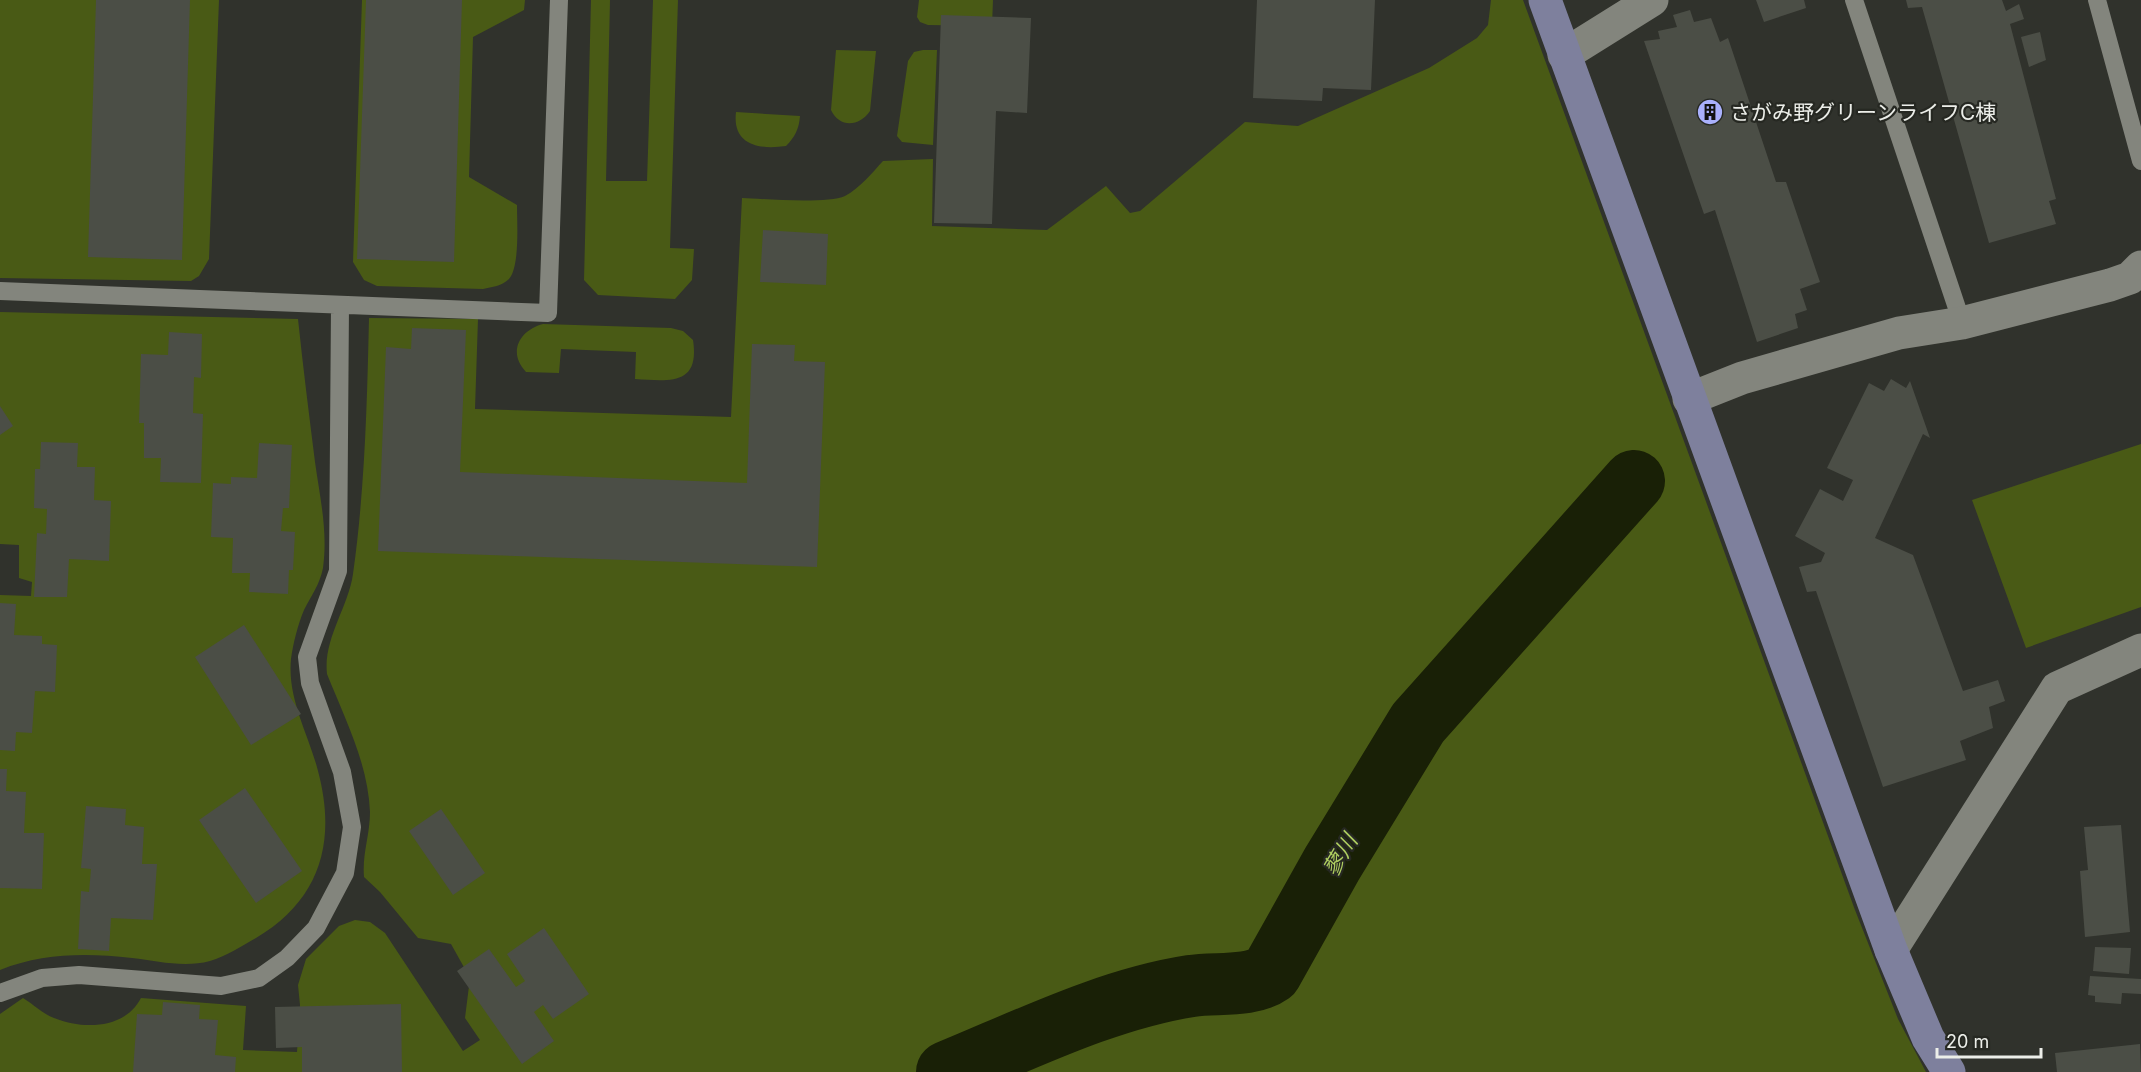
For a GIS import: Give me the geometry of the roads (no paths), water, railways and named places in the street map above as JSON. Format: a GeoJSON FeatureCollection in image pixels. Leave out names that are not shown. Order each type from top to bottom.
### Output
{"type":"FeatureCollection","features":[{"type":"Feature","properties":{"kind":"street"},"geometry":{"type":"LineString","coordinates":[[1545,0],[1891,950],[1928,1038],[1949,1072]]}},
{"type":"Feature","properties":{"kind":"street"},"geometry":{"type":"LineString","coordinates":[[1564,55],[1652,0]]}},
{"type":"Feature","properties":{"kind":"street"},"geometry":{"type":"LineString","coordinates":[[1689,399],[1742,378],[1899,333],[1962,323],[2110,285],[2130,278],[2141,267]]}},
{"type":"Feature","properties":{"kind":"street"},"geometry":{"type":"LineString","coordinates":[[1891,950],[2057,688],[2141,650]]}},
{"type":"Feature","properties":{"kind":"lane"},"geometry":{"type":"LineString","coordinates":[[0,291],[548,313],[559,0]]}},
{"type":"Feature","properties":{"kind":"lane"},"geometry":{"type":"LineString","coordinates":[[1854,0],[1962,323]]}},
{"type":"Feature","properties":{"kind":"lane"},"geometry":{"type":"LineString","coordinates":[[2097,0],[2141,161]]}},
{"type":"Feature","properties":{"kind":"lane"},"geometry":{"type":"LineString","coordinates":[[0,993],[42,978],[79,975],[221,986],[259,978],[287,958],[316,928],[345,873],[352,826],[344,783],[310,684],[307,657],[338,571],[341,457],[340,305]]}},
{"type":"Feature","properties":{"kind":"waterway","name":"蓼川"},"geometry":{"type":"LineString","coordinates":[[947,1072],[1097,1010],[1128,1000],[1191,986],[1243,983],[1263,978],[1271,973],[1332,864],[1418,723],[1634,481]]}},
{"type":"Feature","properties":{"kind":"place","name":"さがみ野グリーンライフC棟"},"geometry":{"type":"Point","coordinates":[1710,112]}}]}
